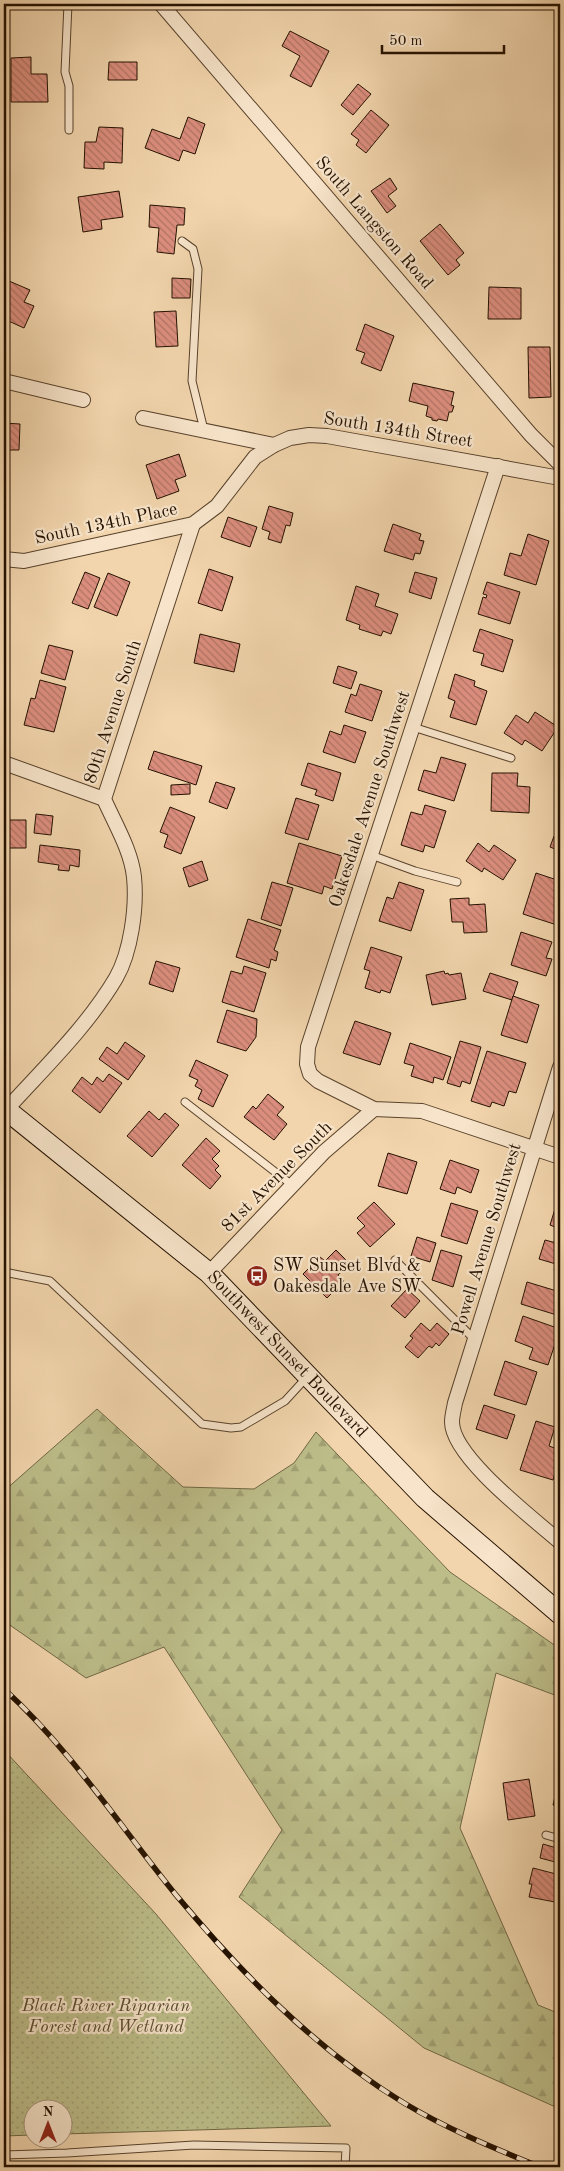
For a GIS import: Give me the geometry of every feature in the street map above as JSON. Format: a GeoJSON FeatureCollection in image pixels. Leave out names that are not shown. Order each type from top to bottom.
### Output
{"type":"FeatureCollection","features":[{"type":"Feature","properties":{"kind":"main road","name":"Southwest Sunset Boulevard"},"geometry":{"type":"LineString","coordinates":[[5,1109],[209,1274],[425,1498],[560,1614]]}},
{"type":"Feature","properties":{"kind":"street","name":"South Langston Road"},"geometry":{"type":"LineString","coordinates":[[161,4],[169,9],[531,435],[560,464]]}},
{"type":"Feature","properties":{"kind":"street"},"geometry":{"type":"LineString","coordinates":[[4,381],[83,400]]}},
{"type":"Feature","properties":{"kind":"street"},"geometry":{"type":"LineString","coordinates":[[143,418],[274,445]]}},
{"type":"Feature","properties":{"kind":"street","name":"South 134th Street"},"geometry":{"type":"LineString","coordinates":[[274,445],[290,438],[309,435],[328,436],[560,478]]}},
{"type":"Feature","properties":{"kind":"street","name":"South 134th Place"},"geometry":{"type":"LineString","coordinates":[[4,559],[24,561],[193,524],[217,506],[256,457],[274,445]]}},
{"type":"Feature","properties":{"kind":"street","name":"Oakesdale Avenue Southwest"},"geometry":{"type":"LineString","coordinates":[[374,1109],[318,1081],[310,1074],[307,1064],[308,1047],[498,466]]}},
{"type":"Feature","properties":{"kind":"street","name":"80th Avenue South"},"geometry":{"type":"LineString","coordinates":[[5,1109],[88,1018],[117,976],[129,941],[134,909],[134,877],[127,849],[104,799],[193,524]]}},
{"type":"Feature","properties":{"kind":"street"},"geometry":{"type":"LineString","coordinates":[[4,763],[104,799]]}},
{"type":"Feature","properties":{"kind":"street","name":"Powell Avenue Southwest"},"geometry":{"type":"LineString","coordinates":[[560,1067],[475,1340],[452,1423],[458,1442],[476,1467],[560,1542]]}},
{"type":"Feature","properties":{"kind":"street"},"geometry":{"type":"LineString","coordinates":[[374,1109],[422,1111],[560,1157]]}},
{"type":"Feature","properties":{"kind":"street","name":"81st Avenue South"},"geometry":{"type":"LineString","coordinates":[[209,1274],[324,1152],[374,1109]]}},
{"type":"Feature","properties":{"kind":"lane"},"geometry":{"type":"LineString","coordinates":[[68,4],[65,72],[69,86],[70,130]]}},
{"type":"Feature","properties":{"kind":"lane"},"geometry":{"type":"LineString","coordinates":[[182,241],[193,249],[198,269],[192,381],[204,431]]}},
{"type":"Feature","properties":{"kind":"lane"},"geometry":{"type":"LineString","coordinates":[[413,727],[510,758]]}},
{"type":"Feature","properties":{"kind":"lane"},"geometry":{"type":"LineString","coordinates":[[371,855],[415,871],[457,882]]}},
{"type":"Feature","properties":{"kind":"lane"},"geometry":{"type":"LineString","coordinates":[[185,1102],[292,1185]]}},
{"type":"Feature","properties":{"kind":"lane"},"geometry":{"type":"LineString","coordinates":[[395,1260],[475,1340]]}},
{"type":"Feature","properties":{"kind":"lane"},"geometry":{"type":"LineString","coordinates":[[4,1272],[50,1281],[202,1424],[231,1428],[241,1427],[285,1401],[307,1377]]}},
{"type":"Feature","properties":{"kind":"lane"},"geometry":{"type":"LineString","coordinates":[[546,1835],[560,1838]]}},
{"type":"Feature","properties":{"kind":"lane"},"geometry":{"type":"LineString","coordinates":[[4,2155],[194,2145],[346,2148],[345,2167]]}},
{"type":"Feature","properties":{"kind":"green space"},"geometry":{"type":"Polygon","coordinates":[[[97,1409],[183,1487],[254,1489],[294,1463],[316,1432],[450,1572],[560,1649],[560,1697],[496,1673],[460,1828],[538,2005],[560,2014],[560,2109],[424,2048],[239,1897],[282,1830],[164,1647],[86,1678],[4,1621],[4,1491],[97,1409]]]}},
{"type":"Feature","properties":{"kind":"green space","name":"Black River Riparian Forest and Wetland"},"geometry":{"type":"Polygon","coordinates":[[[4,1750],[156,1914],[331,2126],[72,2134],[72,2098],[22,2098],[22,2135],[4,2136],[4,1750]]]}},
{"type":"Feature","properties":{"kind":"building"},"geometry":{"type":"Polygon","coordinates":[[[290,31],[329,51],[311,87],[290,76],[300,56],[282,46],[290,31]]]}},
{"type":"Feature","properties":{"kind":"building"},"geometry":{"type":"Polygon","coordinates":[[[31,57],[31,74],[47,74],[48,102],[11,102],[11,58],[31,57]]]}},
{"type":"Feature","properties":{"kind":"building"},"geometry":{"type":"Polygon","coordinates":[[[109,62],[137,62],[137,80],[108,80],[109,62]]]}},
{"type":"Feature","properties":{"kind":"building"},"geometry":{"type":"Polygon","coordinates":[[[358,84],[371,94],[353,115],[341,105],[358,84]]]}},
{"type":"Feature","properties":{"kind":"building"},"geometry":{"type":"Polygon","coordinates":[[[371,110],[389,125],[366,153],[356,145],[359,140],[351,134],[371,110]]]}},
{"type":"Feature","properties":{"kind":"building"},"geometry":{"type":"Polygon","coordinates":[[[188,117],[205,124],[195,154],[183,150],[179,161],[145,148],[152,129],[180,139],[188,117]]]}},
{"type":"Feature","properties":{"kind":"building"},"geometry":{"type":"Polygon","coordinates":[[[99,127],[123,128],[122,163],[104,162],[104,169],[84,168],[85,142],[96,142],[99,127]]]}},
{"type":"Feature","properties":{"kind":"building"},"geometry":{"type":"Polygon","coordinates":[[[390,178],[397,189],[388,196],[396,206],[387,213],[371,191],[390,178]]]}},
{"type":"Feature","properties":{"kind":"building"},"geometry":{"type":"Polygon","coordinates":[[[119,191],[123,217],[101,220],[102,229],[83,232],[78,197],[119,191]]]}},
{"type":"Feature","properties":{"kind":"building"},"geometry":{"type":"Polygon","coordinates":[[[150,205],[185,208],[184,225],[177,225],[174,254],[157,252],[159,228],[149,227],[150,205]]]}},
{"type":"Feature","properties":{"kind":"building"},"geometry":{"type":"Polygon","coordinates":[[[440,224],[464,253],[456,260],[460,265],[448,275],[420,241],[440,224]]]}},
{"type":"Feature","properties":{"kind":"building"},"geometry":{"type":"Polygon","coordinates":[[[172,278],[191,279],[190,298],[172,298],[172,278]]]}},
{"type":"Feature","properties":{"kind":"building"},"geometry":{"type":"Polygon","coordinates":[[[9,281],[30,290],[24,302],[34,306],[24,328],[4,319],[4,292],[9,281]]]}},
{"type":"Feature","properties":{"kind":"building"},"geometry":{"type":"Polygon","coordinates":[[[489,287],[521,288],[521,319],[488,319],[489,287]]]}},
{"type":"Feature","properties":{"kind":"building"},"geometry":{"type":"Polygon","coordinates":[[[176,311],[178,346],[156,347],[154,312],[176,311]]]}},
{"type":"Feature","properties":{"kind":"building"},"geometry":{"type":"Polygon","coordinates":[[[365,324],[394,336],[381,371],[361,363],[365,353],[356,350],[365,324]]]}},
{"type":"Feature","properties":{"kind":"building"},"geometry":{"type":"Polygon","coordinates":[[[528,347],[550,347],[551,397],[529,398],[528,347]]]}},
{"type":"Feature","properties":{"kind":"building"},"geometry":{"type":"Polygon","coordinates":[[[413,383],[454,392],[451,405],[454,406],[452,412],[449,412],[447,421],[432,420],[432,418],[426,416],[428,406],[409,401],[413,383]]]}},
{"type":"Feature","properties":{"kind":"building"},"geometry":{"type":"Polygon","coordinates":[[[4,423],[20,424],[19,450],[4,450],[4,423]]]}},
{"type":"Feature","properties":{"kind":"building"},"geometry":{"type":"Polygon","coordinates":[[[179,454],[186,476],[175,480],[179,491],[157,499],[146,465],[179,454]]]}},
{"type":"Feature","properties":{"kind":"building"},"geometry":{"type":"Polygon","coordinates":[[[269,506],[293,513],[290,526],[286,525],[281,543],[268,539],[270,532],[262,529],[269,506]]]}},
{"type":"Feature","properties":{"kind":"building"},"geometry":{"type":"Polygon","coordinates":[[[228,517],[257,527],[250,547],[221,537],[228,517]]]}},
{"type":"Feature","properties":{"kind":"building"},"geometry":{"type":"Polygon","coordinates":[[[393,524],[421,534],[419,540],[424,541],[420,554],[415,553],[413,560],[384,551],[393,524]]]}},
{"type":"Feature","properties":{"kind":"building"},"geometry":{"type":"Polygon","coordinates":[[[528,534],[549,541],[536,585],[504,575],[510,553],[521,556],[528,534]]]}},
{"type":"Feature","properties":{"kind":"building"},"geometry":{"type":"Polygon","coordinates":[[[209,569],[233,577],[222,611],[198,603],[209,569]]]}},
{"type":"Feature","properties":{"kind":"building"},"geometry":{"type":"Polygon","coordinates":[[[85,572],[100,578],[88,609],[72,603],[85,572]]]}},
{"type":"Feature","properties":{"kind":"building"},"geometry":{"type":"Polygon","coordinates":[[[415,572],[437,578],[431,599],[409,592],[415,572]]]}},
{"type":"Feature","properties":{"kind":"building"},"geometry":{"type":"Polygon","coordinates":[[[108,573],[130,582],[117,616],[94,607],[108,573]]]}},
{"type":"Feature","properties":{"kind":"building"},"geometry":{"type":"Polygon","coordinates":[[[487,582],[520,592],[510,624],[478,614],[483,597],[486,598],[487,595],[483,594],[487,582]]]}},
{"type":"Feature","properties":{"kind":"building"},"geometry":{"type":"Polygon","coordinates":[[[356,586],[379,594],[375,606],[398,614],[391,634],[383,631],[381,636],[359,629],[360,625],[346,620],[356,586]]]}},
{"type":"Feature","properties":{"kind":"building"},"geometry":{"type":"Polygon","coordinates":[[[480,629],[513,640],[503,672],[481,665],[484,654],[473,651],[480,629]]]}},
{"type":"Feature","properties":{"kind":"building"},"geometry":{"type":"Polygon","coordinates":[[[200,634],[240,644],[234,672],[194,663],[200,634]]]}},
{"type":"Feature","properties":{"kind":"building"},"geometry":{"type":"Polygon","coordinates":[[[49,645],[73,651],[65,680],[41,673],[49,645]]]}},
{"type":"Feature","properties":{"kind":"building"},"geometry":{"type":"Polygon","coordinates":[[[338,666],[357,672],[351,689],[333,683],[338,666]]]}},
{"type":"Feature","properties":{"kind":"building"},"geometry":{"type":"Polygon","coordinates":[[[455,674],[475,681],[474,686],[487,691],[476,725],[450,717],[455,701],[448,698],[455,674]]]}},
{"type":"Feature","properties":{"kind":"building"},"geometry":{"type":"Polygon","coordinates":[[[40,680],[66,687],[54,732],[24,725],[31,698],[35,699],[40,680]]]}},
{"type":"Feature","properties":{"kind":"building"},"geometry":{"type":"Polygon","coordinates":[[[360,684],[382,691],[372,721],[345,712],[351,694],[356,696],[360,684]]]}},
{"type":"Feature","properties":{"kind":"building"},"geometry":{"type":"Polygon","coordinates":[[[535,712],[558,727],[542,751],[525,740],[522,745],[504,733],[516,715],[528,723],[535,712]]]}},
{"type":"Feature","properties":{"kind":"building"},"geometry":{"type":"Polygon","coordinates":[[[344,725],[366,732],[355,763],[323,752],[330,731],[341,735],[344,725]]]}},
{"type":"Feature","properties":{"kind":"building"},"geometry":{"type":"Polygon","coordinates":[[[154,751],[202,766],[196,785],[148,769],[154,751]]]}},
{"type":"Feature","properties":{"kind":"building"},"geometry":{"type":"Polygon","coordinates":[[[441,757],[466,764],[454,801],[418,790],[424,770],[436,773],[441,757]]]}},
{"type":"Feature","properties":{"kind":"building"},"geometry":{"type":"Polygon","coordinates":[[[308,763],[341,773],[333,801],[315,795],[317,790],[301,785],[308,763]]]}},
{"type":"Feature","properties":{"kind":"building"},"geometry":{"type":"Polygon","coordinates":[[[492,773],[518,773],[517,786],[530,787],[529,813],[491,811],[492,773]]]}},
{"type":"Feature","properties":{"kind":"building"},"geometry":{"type":"Polygon","coordinates":[[[216,782],[235,788],[227,809],[209,802],[216,782]]]}},
{"type":"Feature","properties":{"kind":"building"},"geometry":{"type":"Polygon","coordinates":[[[190,784],[190,794],[171,795],[171,785],[190,784]]]}},
{"type":"Feature","properties":{"kind":"building"},"geometry":{"type":"Polygon","coordinates":[[[296,798],[319,805],[308,840],[285,833],[296,798]]]}},
{"type":"Feature","properties":{"kind":"building"},"geometry":{"type":"Polygon","coordinates":[[[425,805],[446,811],[434,848],[425,845],[423,852],[401,845],[411,812],[422,815],[425,805]]]}},
{"type":"Feature","properties":{"kind":"building"},"geometry":{"type":"Polygon","coordinates":[[[170,807],[195,817],[181,854],[164,847],[168,835],[160,832],[170,807]]]}},
{"type":"Feature","properties":{"kind":"building"},"geometry":{"type":"Polygon","coordinates":[[[36,814],[53,816],[51,835],[34,833],[36,814]]]}},
{"type":"Feature","properties":{"kind":"building"},"geometry":{"type":"Polygon","coordinates":[[[4,820],[26,820],[26,848],[4,848],[4,820]]]}},
{"type":"Feature","properties":{"kind":"building"},"geometry":{"type":"Polygon","coordinates":[[[554,836],[560,838],[560,851],[550,847],[554,836]]]}},
{"type":"Feature","properties":{"kind":"building"},"geometry":{"type":"Polygon","coordinates":[[[299,843],[342,856],[332,889],[324,886],[322,894],[287,883],[299,843]]]}},
{"type":"Feature","properties":{"kind":"building"},"geometry":{"type":"Polygon","coordinates":[[[478,843],[489,852],[494,845],[516,860],[503,880],[484,868],[482,872],[466,861],[478,843]]]}},
{"type":"Feature","properties":{"kind":"building"},"geometry":{"type":"Polygon","coordinates":[[[40,845],[80,850],[79,867],[70,865],[69,871],[58,870],[59,865],[38,862],[40,845]]]}},
{"type":"Feature","properties":{"kind":"building"},"geometry":{"type":"Polygon","coordinates":[[[560,851],[560,863],[557,861],[560,851]]]}},
{"type":"Feature","properties":{"kind":"building"},"geometry":{"type":"Polygon","coordinates":[[[202,861],[208,880],[189,887],[183,868],[202,861]]]}},
{"type":"Feature","properties":{"kind":"building"},"geometry":{"type":"Polygon","coordinates":[[[536,873],[560,881],[560,926],[523,914],[536,873]]]}},
{"type":"Feature","properties":{"kind":"building"},"geometry":{"type":"Polygon","coordinates":[[[272,882],[293,888],[281,926],[261,919],[272,882]]]}},
{"type":"Feature","properties":{"kind":"building"},"geometry":{"type":"Polygon","coordinates":[[[399,882],[424,890],[411,931],[379,921],[387,897],[393,899],[399,882]]]}},
{"type":"Feature","properties":{"kind":"building"},"geometry":{"type":"Polygon","coordinates":[[[469,898],[469,905],[485,904],[487,932],[464,933],[463,922],[452,922],[450,899],[469,898]]]}},
{"type":"Feature","properties":{"kind":"building"},"geometry":{"type":"Polygon","coordinates":[[[248,919],[281,930],[274,950],[278,952],[276,961],[271,959],[269,968],[236,957],[248,919]]]}},
{"type":"Feature","properties":{"kind":"building"},"geometry":{"type":"Polygon","coordinates":[[[521,932],[552,942],[546,958],[552,959],[546,976],[511,965],[521,932]]]}},
{"type":"Feature","properties":{"kind":"building"},"geometry":{"type":"Polygon","coordinates":[[[371,947],[402,957],[390,993],[381,990],[380,993],[365,988],[370,971],[364,969],[371,947]]]}},
{"type":"Feature","properties":{"kind":"building"},"geometry":{"type":"Polygon","coordinates":[[[156,961],[180,968],[173,992],[149,984],[156,961]]]}},
{"type":"Feature","properties":{"kind":"building"},"geometry":{"type":"Polygon","coordinates":[[[244,966],[266,973],[254,1012],[222,1002],[231,971],[242,974],[244,966]]]}},
{"type":"Feature","properties":{"kind":"building"},"geometry":{"type":"Polygon","coordinates":[[[444,971],[445,974],[448,973],[449,975],[461,973],[466,999],[432,1005],[426,975],[444,971]]]}},
{"type":"Feature","properties":{"kind":"building"},"geometry":{"type":"Polygon","coordinates":[[[490,973],[518,982],[512,1000],[483,991],[490,973]]]}},
{"type":"Feature","properties":{"kind":"building"},"geometry":{"type":"Polygon","coordinates":[[[513,996],[539,1005],[527,1043],[501,1035],[513,996]]]}},
{"type":"Feature","properties":{"kind":"building"},"geometry":{"type":"Polygon","coordinates":[[[227,1010],[257,1019],[256,1037],[246,1051],[217,1042],[227,1010]]]}},
{"type":"Feature","properties":{"kind":"building"},"geometry":{"type":"Polygon","coordinates":[[[355,1021],[391,1033],[380,1065],[343,1053],[355,1021]]]}},
{"type":"Feature","properties":{"kind":"building"},"geometry":{"type":"Polygon","coordinates":[[[460,1041],[481,1047],[470,1084],[462,1081],[460,1087],[447,1083],[460,1041]]]}},
{"type":"Feature","properties":{"kind":"building"},"geometry":{"type":"Polygon","coordinates":[[[125,1042],[145,1056],[128,1080],[99,1059],[107,1047],[117,1054],[125,1042]]]}},
{"type":"Feature","properties":{"kind":"building"},"geometry":{"type":"Polygon","coordinates":[[[410,1043],[451,1057],[443,1080],[434,1077],[433,1083],[411,1076],[414,1066],[404,1063],[410,1043]]]}},
{"type":"Feature","properties":{"kind":"building"},"geometry":{"type":"Polygon","coordinates":[[[487,1051],[526,1063],[516,1093],[509,1091],[504,1106],[492,1102],[490,1107],[471,1101],[487,1051]]]}},
{"type":"Feature","properties":{"kind":"building"},"geometry":{"type":"Polygon","coordinates":[[[196,1060],[228,1075],[213,1107],[198,1099],[202,1090],[195,1086],[198,1080],[189,1076],[196,1060]]]}},
{"type":"Feature","properties":{"kind":"building"},"geometry":{"type":"Polygon","coordinates":[[[109,1074],[122,1083],[100,1113],[72,1091],[82,1077],[92,1085],[97,1077],[103,1082],[109,1074]]]}},
{"type":"Feature","properties":{"kind":"building"},"geometry":{"type":"Polygon","coordinates":[[[268,1094],[284,1107],[277,1115],[287,1124],[274,1140],[244,1117],[253,1106],[256,1109],[268,1094]]]}},
{"type":"Feature","properties":{"kind":"building"},"geometry":{"type":"Polygon","coordinates":[[[149,1111],[159,1120],[165,1113],[179,1125],[152,1157],[127,1136],[149,1111]]]}},
{"type":"Feature","properties":{"kind":"building"},"geometry":{"type":"Polygon","coordinates":[[[206,1138],[220,1151],[212,1159],[219,1166],[215,1170],[221,1176],[210,1189],[182,1165],[206,1138]]]}},
{"type":"Feature","properties":{"kind":"building"},"geometry":{"type":"Polygon","coordinates":[[[388,1153],[417,1162],[407,1194],[378,1186],[388,1153]]]}},
{"type":"Feature","properties":{"kind":"building"},"geometry":{"type":"Polygon","coordinates":[[[450,1160],[479,1170],[471,1193],[457,1187],[455,1194],[440,1189],[450,1160]]]}},
{"type":"Feature","properties":{"kind":"building"},"geometry":{"type":"Polygon","coordinates":[[[560,1196],[560,1229],[550,1225],[560,1196]]]}},
{"type":"Feature","properties":{"kind":"building"},"geometry":{"type":"Polygon","coordinates":[[[374,1202],[395,1224],[370,1247],[357,1233],[365,1226],[357,1218],[374,1202]]]}},
{"type":"Feature","properties":{"kind":"building"},"geometry":{"type":"Polygon","coordinates":[[[451,1203],[478,1211],[467,1244],[441,1236],[451,1203]]]}},
{"type":"Feature","properties":{"kind":"building"},"geometry":{"type":"Polygon","coordinates":[[[417,1237],[436,1243],[430,1262],[411,1256],[417,1237]]]}},
{"type":"Feature","properties":{"kind":"building"},"geometry":{"type":"Polygon","coordinates":[[[545,1240],[560,1244],[560,1272],[554,1270],[556,1264],[539,1259],[545,1240]]]}},
{"type":"Feature","properties":{"kind":"building"},"geometry":{"type":"Polygon","coordinates":[[[336,1250],[350,1264],[338,1275],[344,1281],[327,1298],[303,1274],[320,1257],[325,1261],[336,1250]]]}},
{"type":"Feature","properties":{"kind":"building"},"geometry":{"type":"Polygon","coordinates":[[[441,1250],[462,1256],[453,1287],[432,1280],[441,1250]]]}},
{"type":"Feature","properties":{"kind":"building"},"geometry":{"type":"Polygon","coordinates":[[[527,1282],[560,1292],[560,1316],[521,1304],[527,1282]]]}},
{"type":"Feature","properties":{"kind":"building"},"geometry":{"type":"Polygon","coordinates":[[[407,1289],[420,1301],[405,1318],[391,1306],[407,1289]]]}},
{"type":"Feature","properties":{"kind":"building"},"geometry":{"type":"Polygon","coordinates":[[[523,1316],[560,1329],[548,1365],[529,1359],[533,1348],[515,1341],[523,1316]]]}},
{"type":"Feature","properties":{"kind":"building"},"geometry":{"type":"Polygon","coordinates":[[[421,1323],[430,1331],[437,1323],[449,1334],[439,1346],[436,1343],[432,1348],[429,1346],[418,1358],[405,1347],[413,1338],[410,1336],[421,1323]]]}},
{"type":"Feature","properties":{"kind":"building"},"geometry":{"type":"Polygon","coordinates":[[[505,1361],[537,1372],[526,1405],[494,1395],[505,1361]]]}},
{"type":"Feature","properties":{"kind":"building"},"geometry":{"type":"Polygon","coordinates":[[[484,1405],[515,1415],[507,1439],[476,1429],[484,1405]]]}},
{"type":"Feature","properties":{"kind":"building"},"geometry":{"type":"Polygon","coordinates":[[[536,1421],[555,1427],[549,1446],[560,1450],[560,1456],[553,1480],[520,1470],[536,1421]]]}},
{"type":"Feature","properties":{"kind":"building"},"geometry":{"type":"Polygon","coordinates":[[[529,1779],[535,1816],[508,1820],[503,1783],[529,1779]]]}},
{"type":"Feature","properties":{"kind":"building"},"geometry":{"type":"Polygon","coordinates":[[[560,1780],[560,1807],[553,1805],[560,1780]]]}},
{"type":"Feature","properties":{"kind":"building"},"geometry":{"type":"Polygon","coordinates":[[[543,1844],[560,1849],[559,1863],[540,1858],[543,1844]]]}},
{"type":"Feature","properties":{"kind":"building"},"geometry":{"type":"Polygon","coordinates":[[[533,1868],[560,1875],[560,1903],[529,1897],[532,1884],[529,1884],[533,1868]]]}},
{"type":"Feature","properties":{"kind":"railway"},"geometry":{"type":"LineString","coordinates":[[4,1689],[28,1712],[73,1762],[155,1869],[201,1924],[254,1981],[310,2034],[371,2082],[404,2103],[471,2138],[540,2167]]}},
{"type":"Feature","properties":{"kind":"place","name":"SW Sunset Blvd & Oakesdale Ave SW"},"geometry":{"type":"Point","coordinates":[257,1276]}}]}
